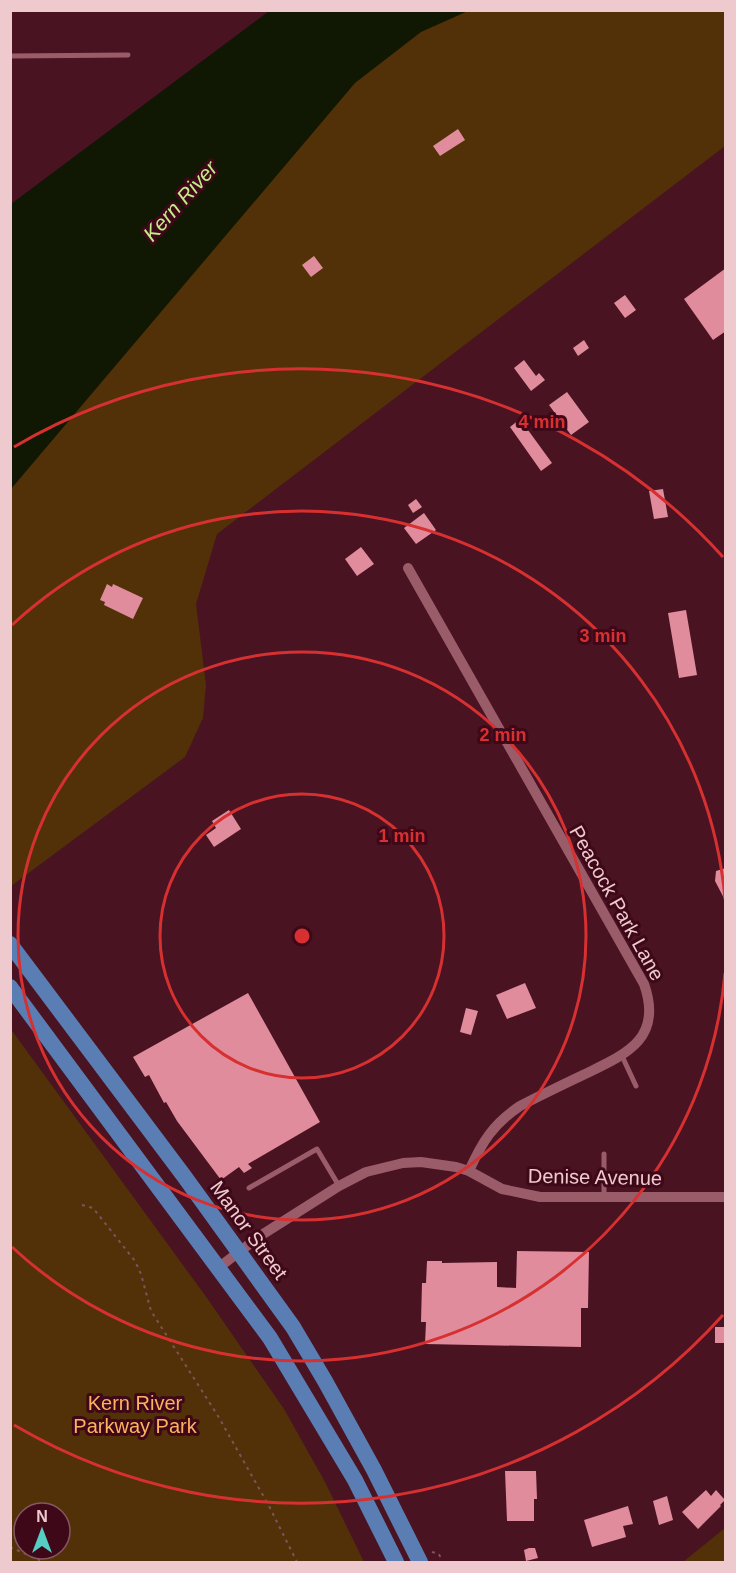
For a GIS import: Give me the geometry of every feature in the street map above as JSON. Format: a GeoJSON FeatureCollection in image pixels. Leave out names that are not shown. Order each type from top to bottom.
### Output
{"type":"FeatureCollection","features":[{"type":"Feature","properties":{"kind":"main road","name":"Manor Street"},"geometry":{"type":"LineString","coordinates":[[10,944],[184,1176],[293,1327],[326,1381],[394,1508],[426,1557]]}},
{"type":"Feature","properties":{"kind":"main road"},"geometry":{"type":"LineString","coordinates":[[10,987],[270,1338],[355,1480],[396,1563]]}},
{"type":"Feature","properties":{"kind":"street","name":"Peacock Park Lane"},"geometry":{"type":"LineString","coordinates":[[408,568],[644,984],[648,996],[649,1019],[638,1042],[622,1056],[520,1106],[506,1116],[482,1144],[469,1171]]}},
{"type":"Feature","properties":{"kind":"street"},"geometry":{"type":"LineString","coordinates":[[218,1268],[260,1236],[339,1186],[366,1172],[403,1163],[421,1162],[469,1171]]}},
{"type":"Feature","properties":{"kind":"street","name":"Denise Avenue"},"geometry":{"type":"LineString","coordinates":[[469,1171],[502,1189],[540,1197],[726,1197]]}},
{"type":"Feature","properties":{"kind":"lane"},"geometry":{"type":"LineString","coordinates":[[10,56],[128,55]]}},
{"type":"Feature","properties":{"kind":"lane"},"geometry":{"type":"LineString","coordinates":[[622,1056],[636,1086]]}},
{"type":"Feature","properties":{"kind":"lane"},"geometry":{"type":"LineString","coordinates":[[249,1188],[317,1149],[339,1186]]}},
{"type":"Feature","properties":{"kind":"lane"},"geometry":{"type":"LineString","coordinates":[[604,1154],[604,1197]]}},
{"type":"Feature","properties":{"kind":"path"},"geometry":{"type":"LineString","coordinates":[[82,1205],[93,1208],[135,1261],[151,1311],[218,1416],[269,1506],[297,1563]]}},
{"type":"Feature","properties":{"kind":"path"},"geometry":{"type":"LineString","coordinates":[[10,1547],[44,1563]]}},
{"type":"Feature","properties":{"kind":"path"},"geometry":{"type":"LineString","coordinates":[[426,1557],[439,1554],[442,1563]]}},
{"type":"Feature","properties":{"kind":"green space"},"geometry":{"type":"Polygon","coordinates":[[[271,11],[725,11],[725,146],[217,534],[196,604],[206,685],[203,718],[185,757],[11,886],[11,284],[271,11]]]}},
{"type":"Feature","properties":{"kind":"green space","name":"Kern River Parkway Park"},"geometry":{"type":"Polygon","coordinates":[[[10,1028],[207,1298],[284,1409],[325,1482],[364,1562],[11,1562],[10,1028]]]}},
{"type":"Feature","properties":{"kind":"green space"},"geometry":{"type":"Polygon","coordinates":[[[725,1528],[725,1562],[683,1562],[725,1528]]]}},
{"type":"Feature","properties":{"kind":"water","name":"Kern River"},"geometry":{"type":"Polygon","coordinates":[[[269,11],[468,11],[421,32],[355,83],[11,489],[11,204],[269,11]]]}},
{"type":"Feature","properties":{"kind":"building"},"geometry":{"type":"Polygon","coordinates":[[[458,129],[465,140],[440,156],[433,146],[458,129]]]}},
{"type":"Feature","properties":{"kind":"building"},"geometry":{"type":"Polygon","coordinates":[[[314,256],[323,268],[311,277],[302,265],[314,256]]]}},
{"type":"Feature","properties":{"kind":"building"},"geometry":{"type":"Polygon","coordinates":[[[726,268],[726,331],[713,340],[684,299],[726,268]]]}},
{"type":"Feature","properties":{"kind":"building"},"geometry":{"type":"Polygon","coordinates":[[[625,295],[636,310],[625,318],[614,303],[625,295]]]}},
{"type":"Feature","properties":{"kind":"building"},"geometry":{"type":"Polygon","coordinates":[[[584,340],[589,348],[578,356],[573,348],[584,340]]]}},
{"type":"Feature","properties":{"kind":"building"},"geometry":{"type":"Polygon","coordinates":[[[524,360],[536,376],[539,373],[545,380],[531,391],[514,368],[524,360]]]}},
{"type":"Feature","properties":{"kind":"building"},"geometry":{"type":"Polygon","coordinates":[[[567,392],[589,422],[571,435],[549,405],[567,392]]]}},
{"type":"Feature","properties":{"kind":"building"},"geometry":{"type":"Polygon","coordinates":[[[520,419],[552,463],[541,471],[510,427],[520,419]]]}},
{"type":"Feature","properties":{"kind":"building"},"geometry":{"type":"Polygon","coordinates":[[[663,489],[668,517],[654,519],[649,491],[663,489]]]}},
{"type":"Feature","properties":{"kind":"building"},"geometry":{"type":"Polygon","coordinates":[[[416,499],[422,507],[413,513],[408,505],[416,499]]]}},
{"type":"Feature","properties":{"kind":"building"},"geometry":{"type":"Polygon","coordinates":[[[424,513],[436,530],[416,544],[404,528],[424,513]]]}},
{"type":"Feature","properties":{"kind":"building"},"geometry":{"type":"Polygon","coordinates":[[[361,547],[374,564],[357,576],[345,559],[361,547]]]}},
{"type":"Feature","properties":{"kind":"building"},"geometry":{"type":"Polygon","coordinates":[[[107,584],[112,587],[113,584],[143,598],[133,619],[104,605],[105,602],[100,600],[107,584]]]}},
{"type":"Feature","properties":{"kind":"building"},"geometry":{"type":"Polygon","coordinates":[[[686,610],[697,675],[679,678],[668,613],[686,610]]]}},
{"type":"Feature","properties":{"kind":"building"},"geometry":{"type":"Polygon","coordinates":[[[229,810],[241,829],[214,847],[206,835],[216,828],[212,821],[229,810]]]}},
{"type":"Feature","properties":{"kind":"building"},"geometry":{"type":"Polygon","coordinates":[[[726,868],[726,902],[715,881],[716,871],[726,868]]]}},
{"type":"Feature","properties":{"kind":"building"},"geometry":{"type":"Polygon","coordinates":[[[525,983],[536,1008],[507,1019],[496,995],[525,983]]]}},
{"type":"Feature","properties":{"kind":"building"},"geometry":{"type":"Polygon","coordinates":[[[248,993],[320,1122],[248,1164],[252,1168],[244,1173],[239,1167],[221,1180],[177,1121],[166,1102],[164,1103],[149,1075],[145,1077],[133,1057],[248,993]]]}},
{"type":"Feature","properties":{"kind":"building"},"geometry":{"type":"Polygon","coordinates":[[[466,1008],[478,1011],[471,1035],[460,1032],[466,1008]]]}},
{"type":"Feature","properties":{"kind":"building"},"geometry":{"type":"Polygon","coordinates":[[[517,1251],[589,1252],[588,1308],[581,1308],[581,1347],[425,1344],[426,1322],[421,1322],[422,1283],[426,1283],[427,1261],[497,1262],[497,1287],[516,1288],[517,1251]]]}},
{"type":"Feature","properties":{"kind":"building"},"geometry":{"type":"Polygon","coordinates":[[[715,1327],[726,1327],[726,1343],[715,1343],[715,1327]]]}},
{"type":"Feature","properties":{"kind":"building"},"geometry":{"type":"Polygon","coordinates":[[[505,1471],[536,1471],[537,1499],[534,1499],[534,1521],[507,1521],[505,1471]]]}},
{"type":"Feature","properties":{"kind":"building"},"geometry":{"type":"Polygon","coordinates":[[[706,1490],[711,1496],[716,1490],[725,1500],[698,1529],[682,1512],[706,1490]]]}},
{"type":"Feature","properties":{"kind":"building"},"geometry":{"type":"Polygon","coordinates":[[[667,1496],[673,1520],[659,1525],[653,1501],[667,1496]]]}},
{"type":"Feature","properties":{"kind":"building"},"geometry":{"type":"Polygon","coordinates":[[[628,1506],[633,1524],[623,1526],[626,1537],[592,1547],[584,1520],[628,1506]]]}},
{"type":"Feature","properties":{"kind":"building"},"geometry":{"type":"Polygon","coordinates":[[[535,1548],[538,1558],[526,1561],[524,1550],[535,1548]]]}}]}
